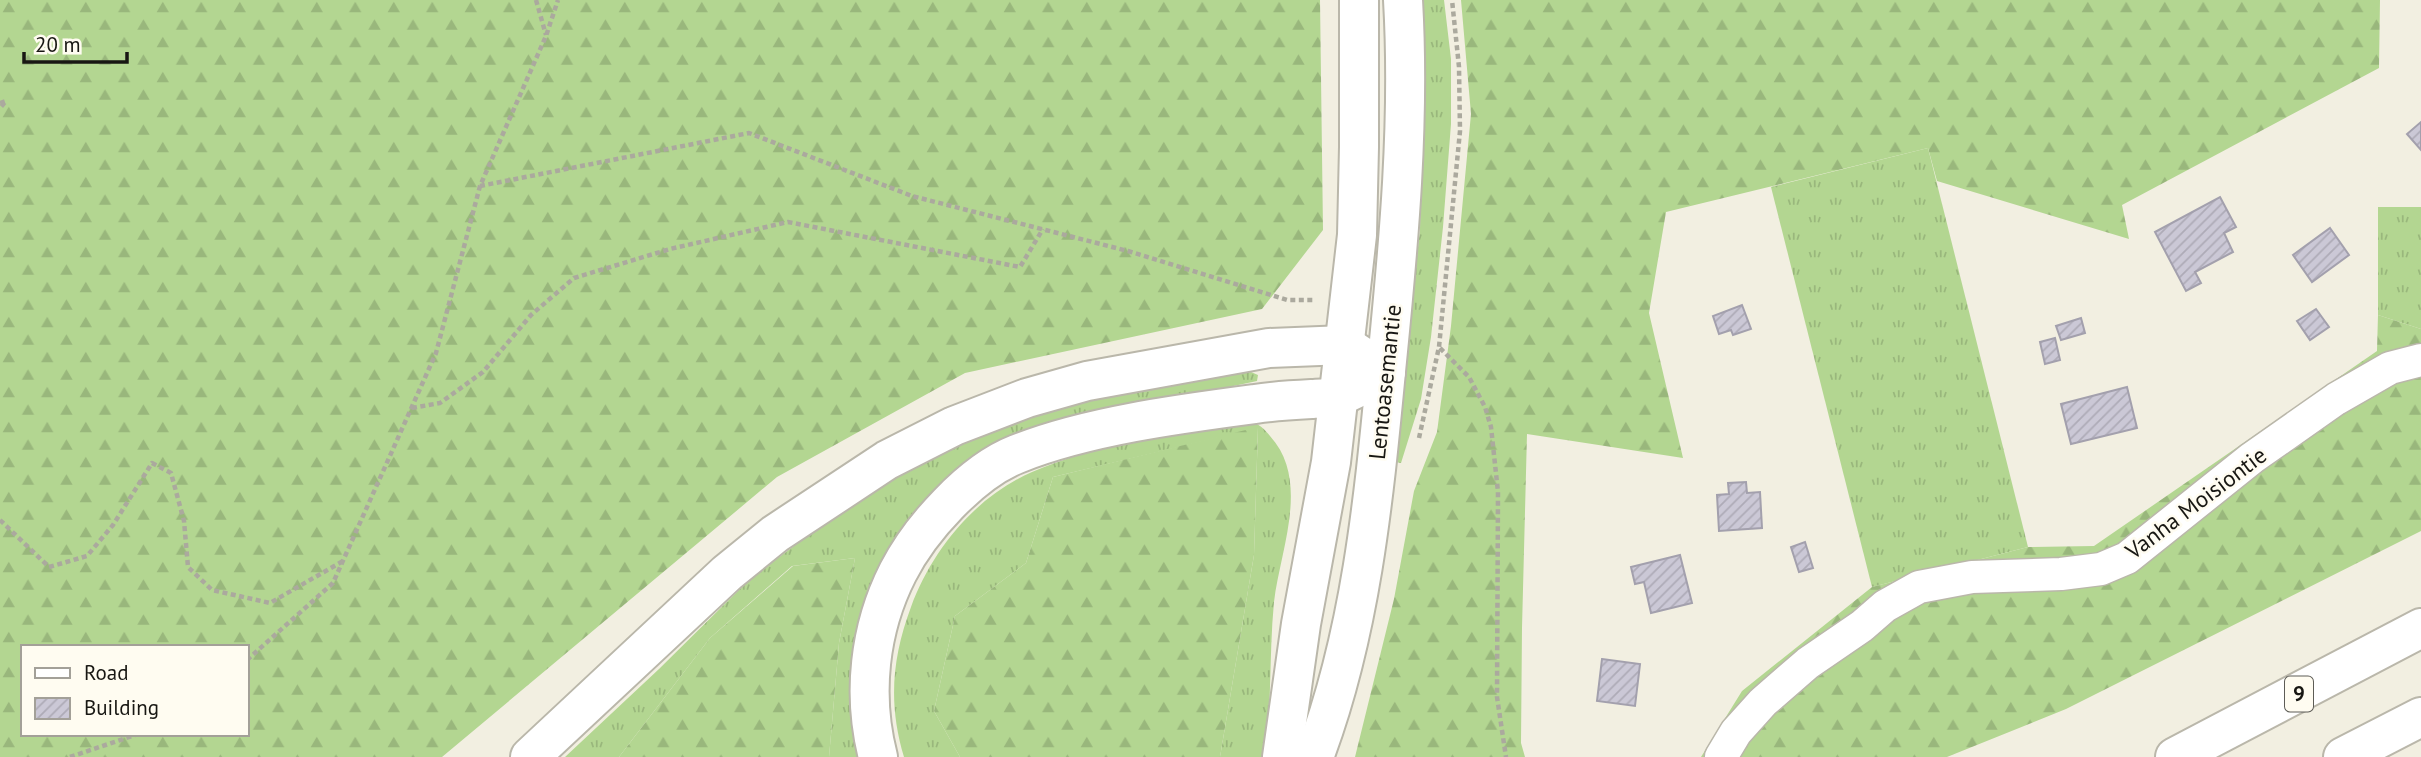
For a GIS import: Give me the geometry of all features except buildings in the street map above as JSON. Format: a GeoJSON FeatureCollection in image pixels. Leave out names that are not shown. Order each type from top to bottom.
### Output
{"type":"FeatureCollection","features":[{"type":"Feature","properties":{"kind":"main road","name":"Lentoasemantie"},"geometry":{"type":"LineString","coordinates":[[1282,757],[1301,624],[1331,462],[1357,235],[1360,146],[1359,0]]}},
{"type":"Feature","properties":{"kind":"main road","name":"Lentoasemantie"},"geometry":{"type":"LineString","coordinates":[[1314,757],[1350,643],[1377,468],[1399,239],[1404,148],[1403,0]]}},
{"type":"Feature","properties":{"kind":"main road"},"geometry":{"type":"LineString","coordinates":[[530,757],[727,573],[775,534],[887,460],[954,426],[1027,398],[1087,381],[1269,348],[1345,345],[1386,372],[1338,397],[1268,402],[1171,415],[1088,433],[1016,454],[975,479],[927,529],[905,557],[883,607],[874,637],[870,667],[871,722],[878,757]]}},
{"type":"Feature","properties":{"kind":"main road","name":"9"},"geometry":{"type":"LineString","coordinates":[[2175,757],[2421,628]]}},
{"type":"Feature","properties":{"kind":"main road"},"geometry":{"type":"LineString","coordinates":[[2343,757],[2421,717]]}},
{"type":"Feature","properties":{"kind":"street","name":"Vanha Moisiontie"},"geometry":{"type":"LineString","coordinates":[[1721,757],[1736,732],[1763,702],[1808,663],[1885,606],[1919,587],[1972,577],[2061,574],[2101,569],[2127,558],[2252,458],[2336,399],[2390,368],[2421,360]]}},
{"type":"Feature","properties":{"kind":"path"},"geometry":{"type":"LineString","coordinates":[[536,0],[546,36]]}},
{"type":"Feature","properties":{"kind":"path"},"geometry":{"type":"LineString","coordinates":[[248,659],[334,583],[436,353],[480,186],[546,36],[558,0]]}},
{"type":"Feature","properties":{"kind":"path"},"geometry":{"type":"LineString","coordinates":[[480,186],[749,133],[912,196],[1128,251],[1287,300],[1350,300]]}},
{"type":"Feature","properties":{"kind":"path"},"geometry":{"type":"LineString","coordinates":[[412,408],[440,403],[483,372],[531,315],[574,278],[670,249],[788,222],[1020,267],[1043,229]]}},
{"type":"Feature","properties":{"kind":"path"},"geometry":{"type":"LineString","coordinates":[[1439,347],[1469,377],[1485,407],[1491,427],[1498,492],[1497,697],[1506,757]]}},
{"type":"Feature","properties":{"kind":"path"},"geometry":{"type":"LineString","coordinates":[[0,520],[49,567],[87,556],[113,524],[152,463],[171,473],[184,522],[188,567],[212,590],[270,603],[344,560]]}},
{"type":"Feature","properties":{"kind":"path"},"geometry":{"type":"LineString","coordinates":[[70,757],[132,736]]}},
{"type":"Feature","properties":{"kind":"green space"},"geometry":{"type":"Polygon","coordinates":[[[0,0],[1320,0],[1323,230],[1262,309],[965,373],[777,477],[442,757],[0,757],[0,0]]]}},
{"type":"Feature","properties":{"kind":"green space"},"geometry":{"type":"Polygon","coordinates":[[[1423,0],[1444,0],[1451,59],[1451,124],[1431,337],[1421,399],[1401,463],[1395,462],[1420,229],[1423,0]]]}},
{"type":"Feature","properties":{"kind":"green space"},"geometry":{"type":"Polygon","coordinates":[[[1461,0],[2380,0],[2379,68],[2122,205],[2129,239],[1937,181],[1928,148],[1666,212],[1649,313],[1683,458],[1527,434],[1521,743],[1525,757],[1355,757],[1394,599],[1414,491],[1437,432],[1451,326],[1471,114],[1461,0]]]}},
{"type":"Feature","properties":{"kind":"green space"},"geometry":{"type":"Polygon","coordinates":[[[1928,148],[2028,547],[1872,587],[1771,187],[1928,148]]]}},
{"type":"Feature","properties":{"kind":"green space"},"geometry":{"type":"Polygon","coordinates":[[[2378,207],[2421,207],[2421,329],[2378,315],[2378,207]]]}},
{"type":"Feature","properties":{"kind":"green space"},"geometry":{"type":"Polygon","coordinates":[[[2378,315],[2421,329],[2421,531],[2066,709],[1947,757],[1701,757],[1742,691],[1872,587],[2028,547],[2094,546],[2377,351],[2378,315]]]}},
{"type":"Feature","properties":{"kind":"green space"},"geometry":{"type":"Polygon","coordinates":[[[1251,372],[1258,375],[1257,381],[1196,394],[970,463],[851,693],[851,718],[858,757],[829,757],[839,643],[855,558],[792,566],[710,638],[619,757],[565,757],[750,579],[854,501],[957,441],[1058,405],[1188,378],[1251,372]]]}},
{"type":"Feature","properties":{"kind":"green space"},"geometry":{"type":"Polygon","coordinates":[[[1232,422],[1254,423],[1261,427],[1282,454],[1289,474],[1290,516],[1274,602],[1265,757],[1220,757],[1254,555],[1258,428],[1053,477],[1026,563],[955,616],[934,711],[960,757],[904,757],[896,718],[894,681],[905,626],[931,565],[943,546],[974,511],[1011,483],[1056,463],[1130,442],[1232,422]]]}},
{"type":"Feature","properties":{"kind":"green space"},"geometry":{"type":"Polygon","coordinates":[[[1258,427],[1254,555],[1220,757],[960,757],[934,711],[955,616],[1026,563],[1053,477],[1258,427]]]}},
{"type":"Feature","properties":{"kind":"green space"},"geometry":{"type":"Polygon","coordinates":[[[855,558],[839,643],[829,757],[619,757],[710,638],[793,566],[855,558]]]}}]}
